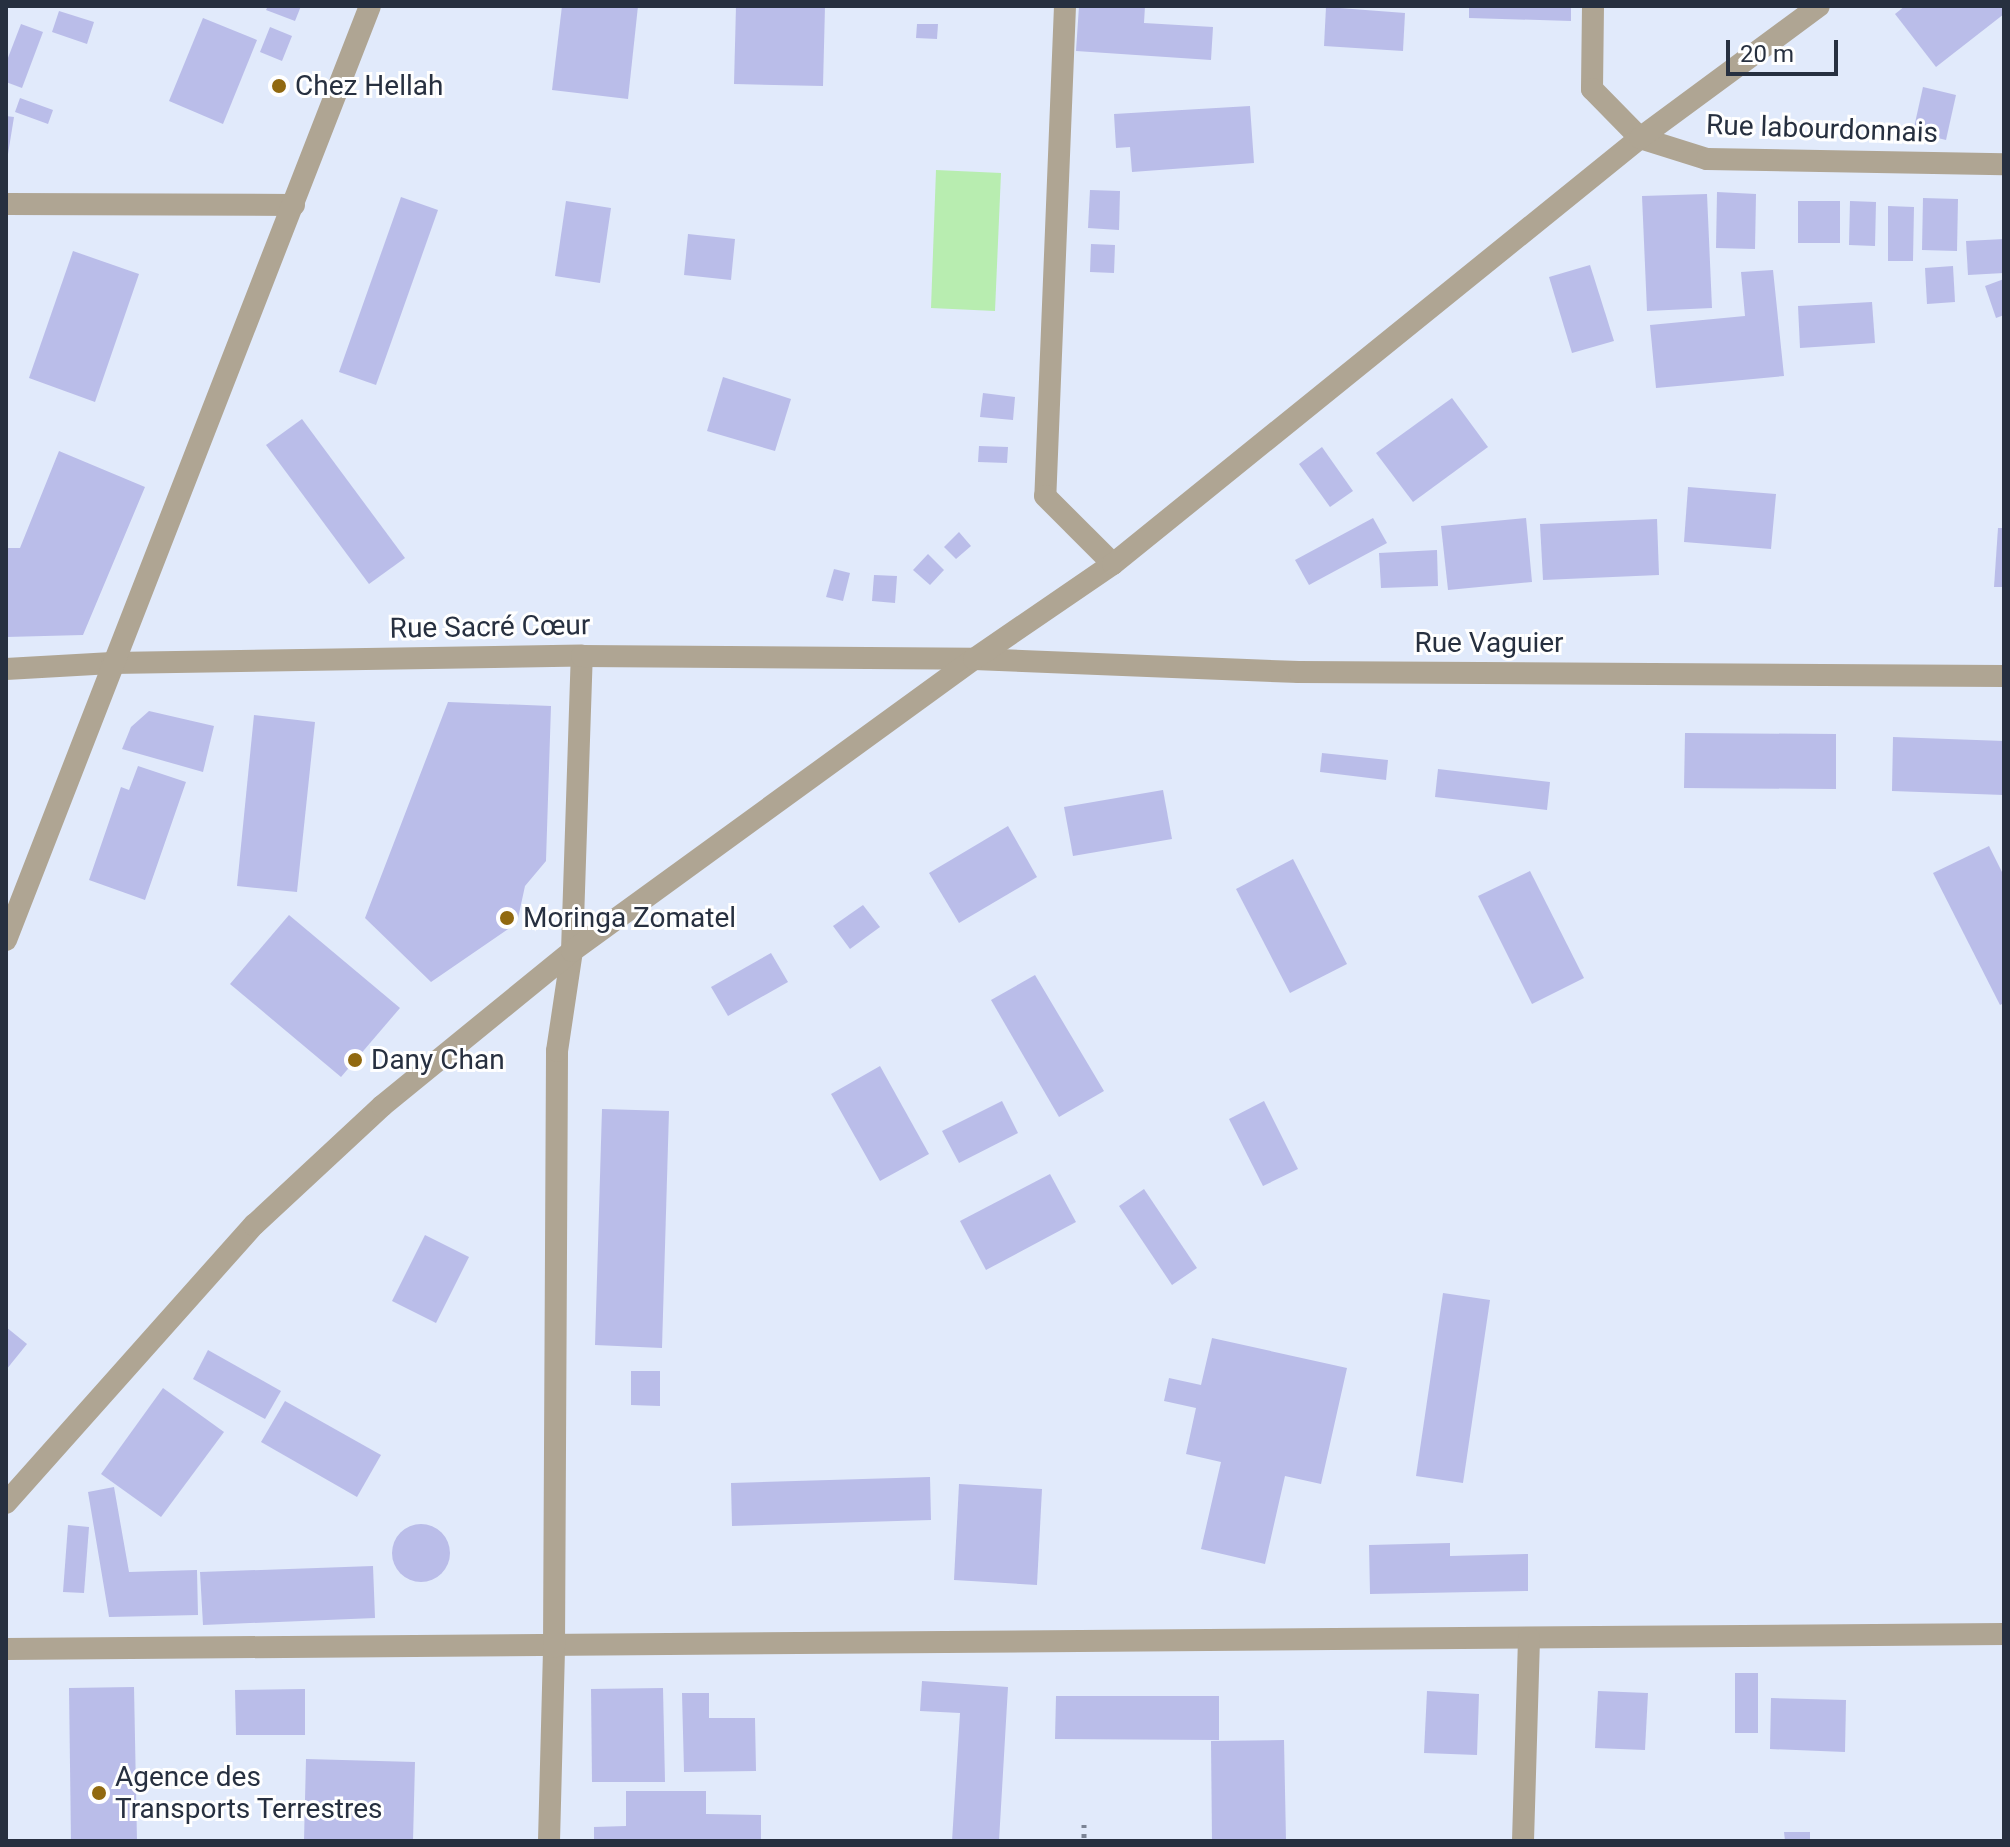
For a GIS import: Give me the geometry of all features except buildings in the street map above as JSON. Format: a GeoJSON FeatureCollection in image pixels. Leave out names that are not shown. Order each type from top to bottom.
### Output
{"type":"FeatureCollection","features":[{"type":"Feature","properties":{"kind":"street"},"geometry":{"type":"LineString","coordinates":[[6,940],[370,6]]}},
{"type":"Feature","properties":{"kind":"street"},"geometry":{"type":"LineString","coordinates":[[1065,6],[1045,496],[1113,564]]}},
{"type":"Feature","properties":{"kind":"street"},"geometry":{"type":"LineString","coordinates":[[1593,6],[1592,89],[1640,138]]}},
{"type":"Feature","properties":{"kind":"street"},"geometry":{"type":"LineString","coordinates":[[6,1503],[254,1225],[382,1106],[572,951],[974,659],[1113,564],[1640,138],[1819,6]]}},
{"type":"Feature","properties":{"kind":"street","name":"Rue labourdonnais"},"geometry":{"type":"LineString","coordinates":[[1640,138],[1707,159],[2004,164]]}},
{"type":"Feature","properties":{"kind":"street"},"geometry":{"type":"LineString","coordinates":[[6,204],[294,205]]}},
{"type":"Feature","properties":{"kind":"street"},"geometry":{"type":"LineString","coordinates":[[549,1841],[554,1647],[557,1051],[572,951],[582,656]]}},
{"type":"Feature","properties":{"kind":"street","name":"Rue Sacré Cœur"},"geometry":{"type":"LineString","coordinates":[[6,669],[112,663],[582,656],[974,659]]}},
{"type":"Feature","properties":{"kind":"street","name":"Rue Vaguier"},"geometry":{"type":"LineString","coordinates":[[974,659],[1299,672],[2004,676]]}},
{"type":"Feature","properties":{"kind":"street"},"geometry":{"type":"LineString","coordinates":[[6,1649],[2004,1634]]}},
{"type":"Feature","properties":{"kind":"street"},"geometry":{"type":"LineString","coordinates":[[1523,1841],[1529,1638]]}},
{"type":"Feature","properties":{"kind":"path"},"geometry":{"type":"LineString","coordinates":[[1084,1824],[1084,1841]]}},
{"type":"Feature","properties":{"kind":"green space"},"geometry":{"type":"Polygon","coordinates":[[[936,170],[1001,173],[995,311],[931,308],[936,170]]]}},
{"type":"Feature","properties":{"kind":"place","name":"Chez Hellah"},"geometry":{"type":"Point","coordinates":[279,86]}},
{"type":"Feature","properties":{"kind":"place","name":"Moringa Zomatel"},"geometry":{"type":"Point","coordinates":[507,918]}},
{"type":"Feature","properties":{"kind":"place","name":"Dany Chan"},"geometry":{"type":"Point","coordinates":[355,1060]}},
{"type":"Feature","properties":{"kind":"place","name":"Agence des Transports Terrestres"},"geometry":{"type":"Point","coordinates":[99,1793]}}]}
